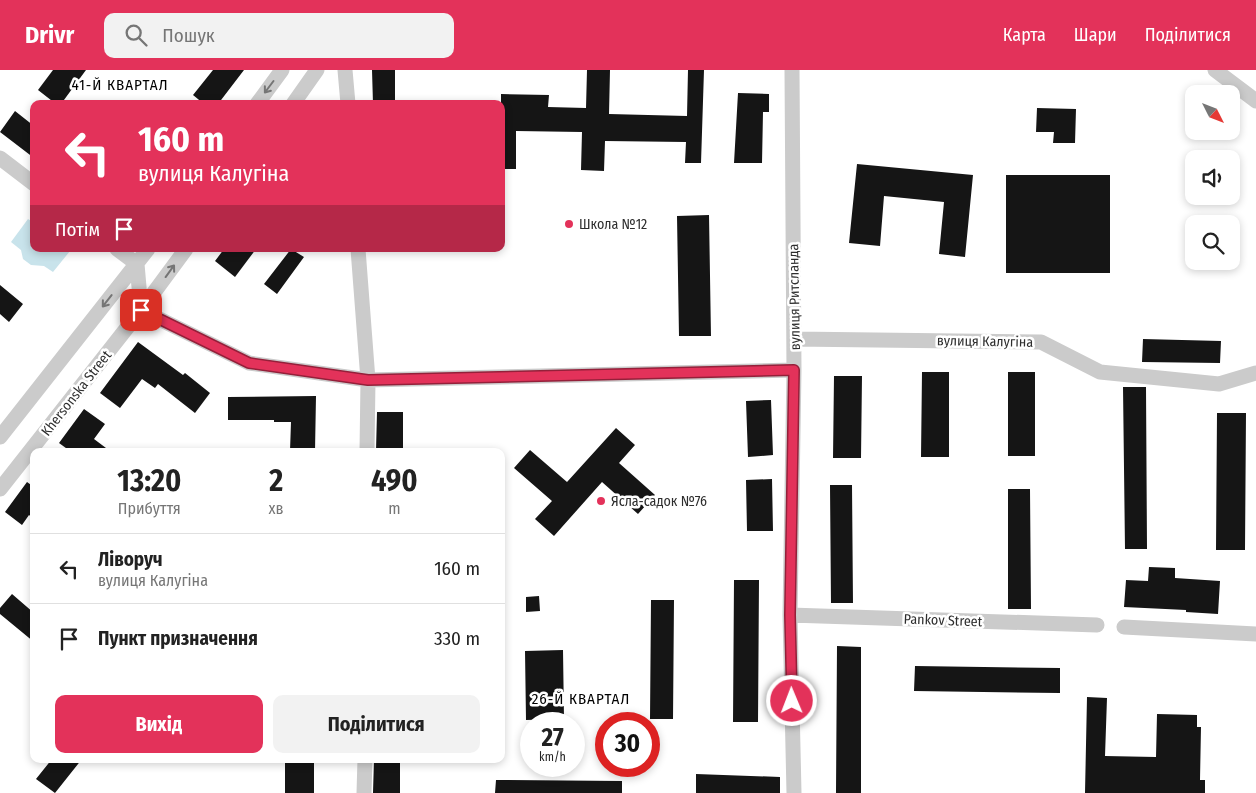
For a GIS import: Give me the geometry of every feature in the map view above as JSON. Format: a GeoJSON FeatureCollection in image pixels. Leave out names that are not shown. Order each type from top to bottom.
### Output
{"type":"FeatureCollection","features":[{"type":"Feature","properties":{"kind":"street"},"geometry":{"type":"LineString","coordinates":[[260,100],[282,70]]}},
{"type":"Feature","properties":{"kind":"street"},"geometry":{"type":"LineString","coordinates":[[295,100],[317,70]]}},
{"type":"Feature","properties":{"kind":"street"},"geometry":{"type":"LineString","coordinates":[[345,70],[348,100]]}},
{"type":"Feature","properties":{"kind":"street","name":"вулиця Ритсланда"},"geometry":{"type":"LineString","coordinates":[[792,70],[794,370],[790,615],[794,793]]}},
{"type":"Feature","properties":{"kind":"street"},"geometry":{"type":"LineString","coordinates":[[1215,70],[1256,101]]}},
{"type":"Feature","properties":{"kind":"street"},"geometry":{"type":"LineString","coordinates":[[0,158],[30,181]]}},
{"type":"Feature","properties":{"kind":"street"},"geometry":{"type":"LineString","coordinates":[[121,252],[137,264],[141,310],[249,363],[368,380],[794,370]]}},
{"type":"Feature","properties":{"kind":"street"},"geometry":{"type":"LineString","coordinates":[[0,437],[146,252]]}},
{"type":"Feature","properties":{"kind":"street","name":"Khersonska Street"},"geometry":{"type":"LineString","coordinates":[[32,448],[141,310],[184,252]]}},
{"type":"Feature","properties":{"kind":"street"},"geometry":{"type":"LineString","coordinates":[[358,252],[368,380],[367,448]]}},
{"type":"Feature","properties":{"kind":"street","name":"вулиця Калугіна"},"geometry":{"type":"LineString","coordinates":[[794,339],[1041,342],[1100,372],[1219,384],[1256,373]]}},
{"type":"Feature","properties":{"kind":"street","name":"Khersonska Street"},"geometry":{"type":"LineString","coordinates":[[0,489],[30,451]]}},
{"type":"Feature","properties":{"kind":"street","name":"Pankov Street"},"geometry":{"type":"LineString","coordinates":[[790,615],[1097,625]]}},
{"type":"Feature","properties":{"kind":"street"},"geometry":{"type":"LineString","coordinates":[[1124,626],[1256,634]]}},
{"type":"Feature","properties":{"kind":"street"},"geometry":{"type":"LineString","coordinates":[[364,793],[365,763]]}},
{"type":"Feature","properties":{"kind":"water"},"geometry":{"type":"Polygon","coordinates":[[[28,219],[30,220],[30,252],[69,252],[53,272],[44,266],[31,265],[23,259],[21,250],[11,242],[28,219]]]}},
{"type":"Feature","properties":{"kind":"building"},"geometry":{"type":"Polygon","coordinates":[[[53,70],[86,70],[64,100],[51,100],[38,90],[53,70]]]}},
{"type":"Feature","properties":{"kind":"building"},"geometry":{"type":"Polygon","coordinates":[[[213,70],[244,70],[221,100],[199,100],[193,95],[213,70]]]}},
{"type":"Feature","properties":{"kind":"building"},"geometry":{"type":"Polygon","coordinates":[[[372,70],[395,70],[395,100],[373,100],[372,70]]]}},
{"type":"Feature","properties":{"kind":"building"},"geometry":{"type":"Polygon","coordinates":[[[587,70],[610,70],[609,114],[687,116],[688,70],[704,70],[701,163],[685,163],[686,142],[605,141],[604,171],[581,170],[582,132],[516,131],[516,169],[505,169],[505,100],[501,100],[501,94],[549,95],[548,107],[586,108],[587,70]]]}},
{"type":"Feature","properties":{"kind":"building"},"geometry":{"type":"Polygon","coordinates":[[[738,93],[769,94],[769,112],[763,112],[762,163],[734,163],[738,93]]]}},
{"type":"Feature","properties":{"kind":"building"},"geometry":{"type":"Polygon","coordinates":[[[1037,108],[1076,109],[1075,143],[1053,143],[1054,132],[1036,132],[1037,108]]]}},
{"type":"Feature","properties":{"kind":"building"},"geometry":{"type":"Polygon","coordinates":[[[15,111],[30,123],[30,155],[0,132],[15,111]]]}},
{"type":"Feature","properties":{"kind":"building"},"geometry":{"type":"Polygon","coordinates":[[[857,164],[973,175],[965,257],[939,254],[944,202],[884,196],[880,246],[849,243],[857,164]]]}},
{"type":"Feature","properties":{"kind":"building"},"geometry":{"type":"Polygon","coordinates":[[[1006,175],[1110,175],[1110,273],[1006,273],[1006,175]]]}},
{"type":"Feature","properties":{"kind":"building"},"geometry":{"type":"Polygon","coordinates":[[[709,215],[711,336],[679,336],[677,216],[709,215]]]}},
{"type":"Feature","properties":{"kind":"building"},"geometry":{"type":"Polygon","coordinates":[[[222,252],[254,252],[235,277],[215,261],[222,252]]]}},
{"type":"Feature","properties":{"kind":"building"},"geometry":{"type":"Polygon","coordinates":[[[289,252],[296,252],[304,257],[277,294],[264,284],[289,252]]]}},
{"type":"Feature","properties":{"kind":"building"},"geometry":{"type":"Polygon","coordinates":[[[0,285],[23,304],[9,322],[0,314],[0,285]]]}},
{"type":"Feature","properties":{"kind":"building"},"geometry":{"type":"Polygon","coordinates":[[[1143,339],[1221,341],[1220,363],[1142,362],[1143,339]]]}},
{"type":"Feature","properties":{"kind":"building"},"geometry":{"type":"Polygon","coordinates":[[[138,342],[183,375],[185,373],[210,393],[195,413],[158,384],[155,388],[142,379],[120,408],[100,393],[138,342]]]}},
{"type":"Feature","properties":{"kind":"building"},"geometry":{"type":"Polygon","coordinates":[[[922,372],[949,372],[949,457],[921,457],[922,372]]]}},
{"type":"Feature","properties":{"kind":"building"},"geometry":{"type":"Polygon","coordinates":[[[1008,372],[1035,372],[1035,456],[1008,456],[1008,372]]]}},
{"type":"Feature","properties":{"kind":"building"},"geometry":{"type":"Polygon","coordinates":[[[834,376],[862,376],[861,458],[833,458],[834,376]]]}},
{"type":"Feature","properties":{"kind":"building"},"geometry":{"type":"Polygon","coordinates":[[[1123,387],[1146,387],[1147,549],[1125,549],[1123,387]]]}},
{"type":"Feature","properties":{"kind":"building"},"geometry":{"type":"Polygon","coordinates":[[[316,396],[315,448],[290,448],[291,422],[228,420],[228,397],[316,396]]]}},
{"type":"Feature","properties":{"kind":"building"},"geometry":{"type":"Polygon","coordinates":[[[771,400],[773,455],[748,457],[746,401],[771,400]]]}},
{"type":"Feature","properties":{"kind":"building"},"geometry":{"type":"Polygon","coordinates":[[[84,409],[105,424],[94,439],[106,448],[66,448],[59,443],[84,409]]]}},
{"type":"Feature","properties":{"kind":"building"},"geometry":{"type":"Polygon","coordinates":[[[377,412],[403,412],[403,448],[376,448],[377,412]]]}},
{"type":"Feature","properties":{"kind":"building"},"geometry":{"type":"Polygon","coordinates":[[[1217,413],[1246,413],[1245,550],[1216,550],[1217,413]]]}},
{"type":"Feature","properties":{"kind":"building"},"geometry":{"type":"Polygon","coordinates":[[[616,428],[635,445],[619,463],[655,495],[638,514],[602,482],[554,536],[535,519],[552,501],[514,468],[530,450],[567,482],[616,428]]]}},
{"type":"Feature","properties":{"kind":"building"},"geometry":{"type":"Polygon","coordinates":[[[772,479],[773,531],[747,531],[746,480],[772,479]]]}},
{"type":"Feature","properties":{"kind":"building"},"geometry":{"type":"Polygon","coordinates":[[[27,482],[30,484],[30,516],[22,525],[5,512],[27,482]]]}},
{"type":"Feature","properties":{"kind":"building"},"geometry":{"type":"Polygon","coordinates":[[[830,485],[852,485],[853,603],[831,603],[830,485]]]}},
{"type":"Feature","properties":{"kind":"building"},"geometry":{"type":"Polygon","coordinates":[[[1008,489],[1030,489],[1031,609],[1008,609],[1008,489]]]}},
{"type":"Feature","properties":{"kind":"building"},"geometry":{"type":"Polygon","coordinates":[[[1149,567],[1175,568],[1175,578],[1220,581],[1218,614],[1186,612],[1186,610],[1124,607],[1126,580],[1148,581],[1149,567]]]}},
{"type":"Feature","properties":{"kind":"building"},"geometry":{"type":"Polygon","coordinates":[[[734,580],[759,580],[758,722],[733,722],[734,580]]]}},
{"type":"Feature","properties":{"kind":"building"},"geometry":{"type":"Polygon","coordinates":[[[12,594],[30,610],[30,639],[0,614],[0,608],[12,594]]]}},
{"type":"Feature","properties":{"kind":"building"},"geometry":{"type":"Polygon","coordinates":[[[539,596],[540,611],[526,612],[526,597],[539,596]]]}},
{"type":"Feature","properties":{"kind":"building"},"geometry":{"type":"Polygon","coordinates":[[[651,600],[674,600],[673,719],[660,719],[660,712],[650,712],[651,600]]]}},
{"type":"Feature","properties":{"kind":"building"},"geometry":{"type":"Polygon","coordinates":[[[837,646],[861,647],[861,793],[836,793],[837,646]]]}},
{"type":"Feature","properties":{"kind":"building"},"geometry":{"type":"Polygon","coordinates":[[[563,650],[564,712],[526,712],[525,651],[563,650]]]}},
{"type":"Feature","properties":{"kind":"building"},"geometry":{"type":"Polygon","coordinates":[[[915,666],[1060,668],[1060,693],[914,691],[915,666]]]}},
{"type":"Feature","properties":{"kind":"building"},"geometry":{"type":"Polygon","coordinates":[[[1087,697],[1107,698],[1105,756],[1156,757],[1157,714],[1197,715],[1197,727],[1201,727],[1200,780],[1205,780],[1205,793],[1085,793],[1087,697]]]}},
{"type":"Feature","properties":{"kind":"building"},"geometry":{"type":"Polygon","coordinates":[[[49,763],[79,763],[55,793],[36,779],[49,763]]]}},
{"type":"Feature","properties":{"kind":"building"},"geometry":{"type":"Polygon","coordinates":[[[285,763],[314,763],[314,793],[285,793],[285,763]]]}},
{"type":"Feature","properties":{"kind":"building"},"geometry":{"type":"Polygon","coordinates":[[[374,763],[400,763],[400,793],[373,793],[374,763]]]}},
{"type":"Feature","properties":{"kind":"building"},"geometry":{"type":"Polygon","coordinates":[[[696,774],[780,777],[780,793],[696,793],[696,774]]]}},
{"type":"Feature","properties":{"kind":"building"},"geometry":{"type":"Polygon","coordinates":[[[496,780],[622,781],[622,793],[495,793],[496,780]]]}},
{"type":"Feature","properties":{"kind":"place","name":"Школа №12"},"geometry":{"type":"Point","coordinates":[569,224]}},
{"type":"Feature","properties":{"kind":"place","name":"Ясла-садок №76"},"geometry":{"type":"Point","coordinates":[601,501]}},
{"type":"Feature","properties":{"kind":"district","name":"41-Й КВАРТАЛ"},"geometry":{"type":"Point","coordinates":[120,85]}},
{"type":"Feature","properties":{"kind":"district","name":"26-Й КВАРТАЛ"},"geometry":{"type":"Point","coordinates":[581,699]}},
{"type":"Feature","properties":{"kind":"route"},"geometry":{"type":"LineString","coordinates":[[141,310],[249,363],[368,380],[794,370],[790,615],[792,701]]}}]}
